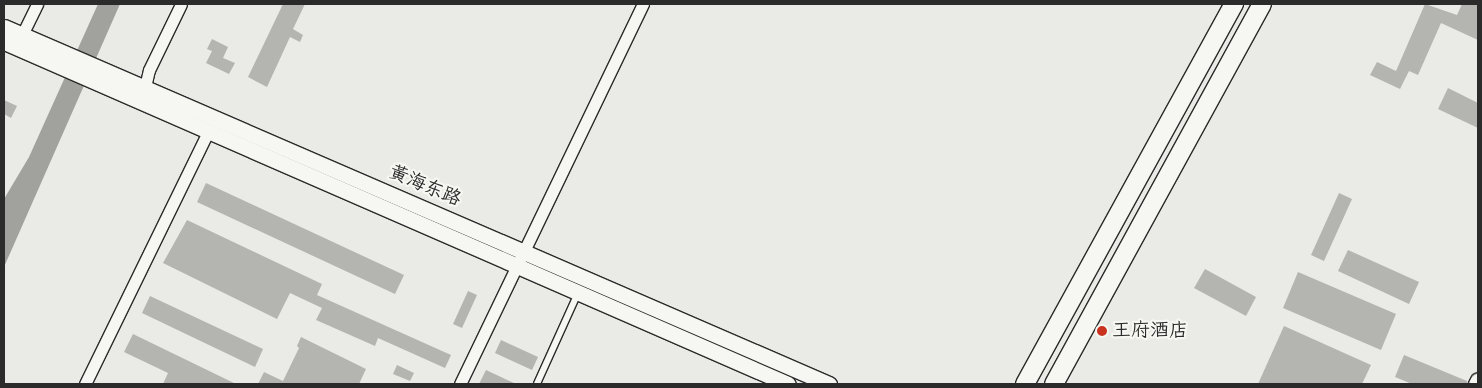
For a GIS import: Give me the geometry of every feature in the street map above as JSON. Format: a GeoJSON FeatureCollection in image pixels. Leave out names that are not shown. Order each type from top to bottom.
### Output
{"type":"FeatureCollection","features":[{"type":"Feature","properties":{"kind":"main road"},"geometry":{"type":"LineString","coordinates":[[1025,384],[1234,4]]}},
{"type":"Feature","properties":{"kind":"main road"},"geometry":{"type":"LineString","coordinates":[[1054,384],[1262,4]]}},
{"type":"Feature","properties":{"kind":"street"},"geometry":{"type":"LineString","coordinates":[[22,35],[37,4]]}},
{"type":"Feature","properties":{"kind":"street"},"geometry":{"type":"LineString","coordinates":[[145,87],[149,70],[181,4]]}},
{"type":"Feature","properties":{"kind":"street"},"geometry":{"type":"LineString","coordinates":[[460,384],[519,267],[526,252],[528,239],[643,4]]}},
{"type":"Feature","properties":{"kind":"street","name":"黄海东路"},"geometry":{"type":"LineString","coordinates":[[4,27],[22,35],[56,57]]}},
{"type":"Feature","properties":{"kind":"street","name":"黄海东路"},"geometry":{"type":"LineString","coordinates":[[4,42],[56,57],[96,73],[145,87],[829,384]]}},
{"type":"Feature","properties":{"kind":"street","name":"黄海东路"},"geometry":{"type":"LineString","coordinates":[[96,73],[208,132],[788,384]]}},
{"type":"Feature","properties":{"kind":"street"},"geometry":{"type":"LineString","coordinates":[[85,384],[208,132]]}},
{"type":"Feature","properties":{"kind":"street"},"geometry":{"type":"LineString","coordinates":[[1476,384],[1478,380]]}},
{"type":"Feature","properties":{"kind":"lane"},"geometry":{"type":"LineString","coordinates":[[537,384],[578,293]]}},
{"type":"Feature","properties":{"kind":"shaded area"},"geometry":{"type":"Polygon","coordinates":[[[98,4],[120,4],[4,267],[4,199],[29,157],[98,4]]]}},
{"type":"Feature","properties":{"kind":"building"},"geometry":{"type":"Polygon","coordinates":[[[283,4],[305,4],[293,29],[303,35],[300,42],[290,37],[267,87],[248,77],[283,4]]]}},
{"type":"Feature","properties":{"kind":"building"},"geometry":{"type":"Polygon","coordinates":[[[1425,4],[1457,15],[1462,4],[1478,4],[1478,40],[1441,23],[1418,75],[1409,71],[1400,89],[1370,75],[1377,62],[1396,71],[1425,4]]]}},
{"type":"Feature","properties":{"kind":"building"},"geometry":{"type":"Polygon","coordinates":[[[212,39],[228,47],[223,58],[235,63],[229,74],[206,63],[212,51],[207,49],[212,39]]]}},
{"type":"Feature","properties":{"kind":"building"},"geometry":{"type":"Polygon","coordinates":[[[1448,88],[1478,103],[1478,128],[1438,109],[1448,88]]]}},
{"type":"Feature","properties":{"kind":"building"},"geometry":{"type":"Polygon","coordinates":[[[4,100],[17,106],[11,118],[4,114],[4,100]]]}},
{"type":"Feature","properties":{"kind":"building"},"geometry":{"type":"Polygon","coordinates":[[[206,183],[404,275],[395,294],[197,202],[206,183]]]}},
{"type":"Feature","properties":{"kind":"building"},"geometry":{"type":"Polygon","coordinates":[[[1339,193],[1352,199],[1324,261],[1311,255],[1339,193]]]}},
{"type":"Feature","properties":{"kind":"building"},"geometry":{"type":"Polygon","coordinates":[[[187,220],[322,284],[317,295],[451,355],[445,368],[378,338],[375,346],[316,320],[322,308],[290,293],[277,319],[163,263],[187,220]]]}},
{"type":"Feature","properties":{"kind":"building"},"geometry":{"type":"Polygon","coordinates":[[[1348,250],[1419,282],[1409,304],[1338,271],[1348,250]]]}},
{"type":"Feature","properties":{"kind":"building"},"geometry":{"type":"Polygon","coordinates":[[[1205,269],[1256,297],[1246,316],[1194,288],[1205,269]]]}},
{"type":"Feature","properties":{"kind":"building"},"geometry":{"type":"Polygon","coordinates":[[[1298,272],[1396,314],[1381,350],[1283,308],[1298,272]]]}},
{"type":"Feature","properties":{"kind":"building"},"geometry":{"type":"Polygon","coordinates":[[[468,291],[477,295],[462,328],[453,324],[468,291]]]}},
{"type":"Feature","properties":{"kind":"building"},"geometry":{"type":"Polygon","coordinates":[[[150,296],[263,349],[255,367],[142,313],[150,296]]]}},
{"type":"Feature","properties":{"kind":"building"},"geometry":{"type":"Polygon","coordinates":[[[1284,326],[1371,365],[1362,384],[1258,384],[1284,326]]]}},
{"type":"Feature","properties":{"kind":"building"},"geometry":{"type":"Polygon","coordinates":[[[133,334],[236,384],[163,384],[168,373],[124,352],[133,334]]]}},
{"type":"Feature","properties":{"kind":"building"},"geometry":{"type":"Polygon","coordinates":[[[301,337],[366,369],[359,384],[258,384],[264,372],[283,381],[299,348],[297,346],[301,337]]]}},
{"type":"Feature","properties":{"kind":"building"},"geometry":{"type":"Polygon","coordinates":[[[501,340],[538,357],[532,370],[495,353],[501,340]]]}},
{"type":"Feature","properties":{"kind":"building"},"geometry":{"type":"Polygon","coordinates":[[[1404,355],[1467,381],[1467,384],[1412,384],[1395,377],[1404,355]]]}},
{"type":"Feature","properties":{"kind":"building"},"geometry":{"type":"Polygon","coordinates":[[[397,365],[414,373],[410,381],[393,374],[397,365]]]}},
{"type":"Feature","properties":{"kind":"building"},"geometry":{"type":"Polygon","coordinates":[[[486,370],[516,384],[479,384],[486,370]]]}},
{"type":"Feature","properties":{"kind":"place","name":"王府酒店"},"geometry":{"type":"Point","coordinates":[1102,331]}}]}
